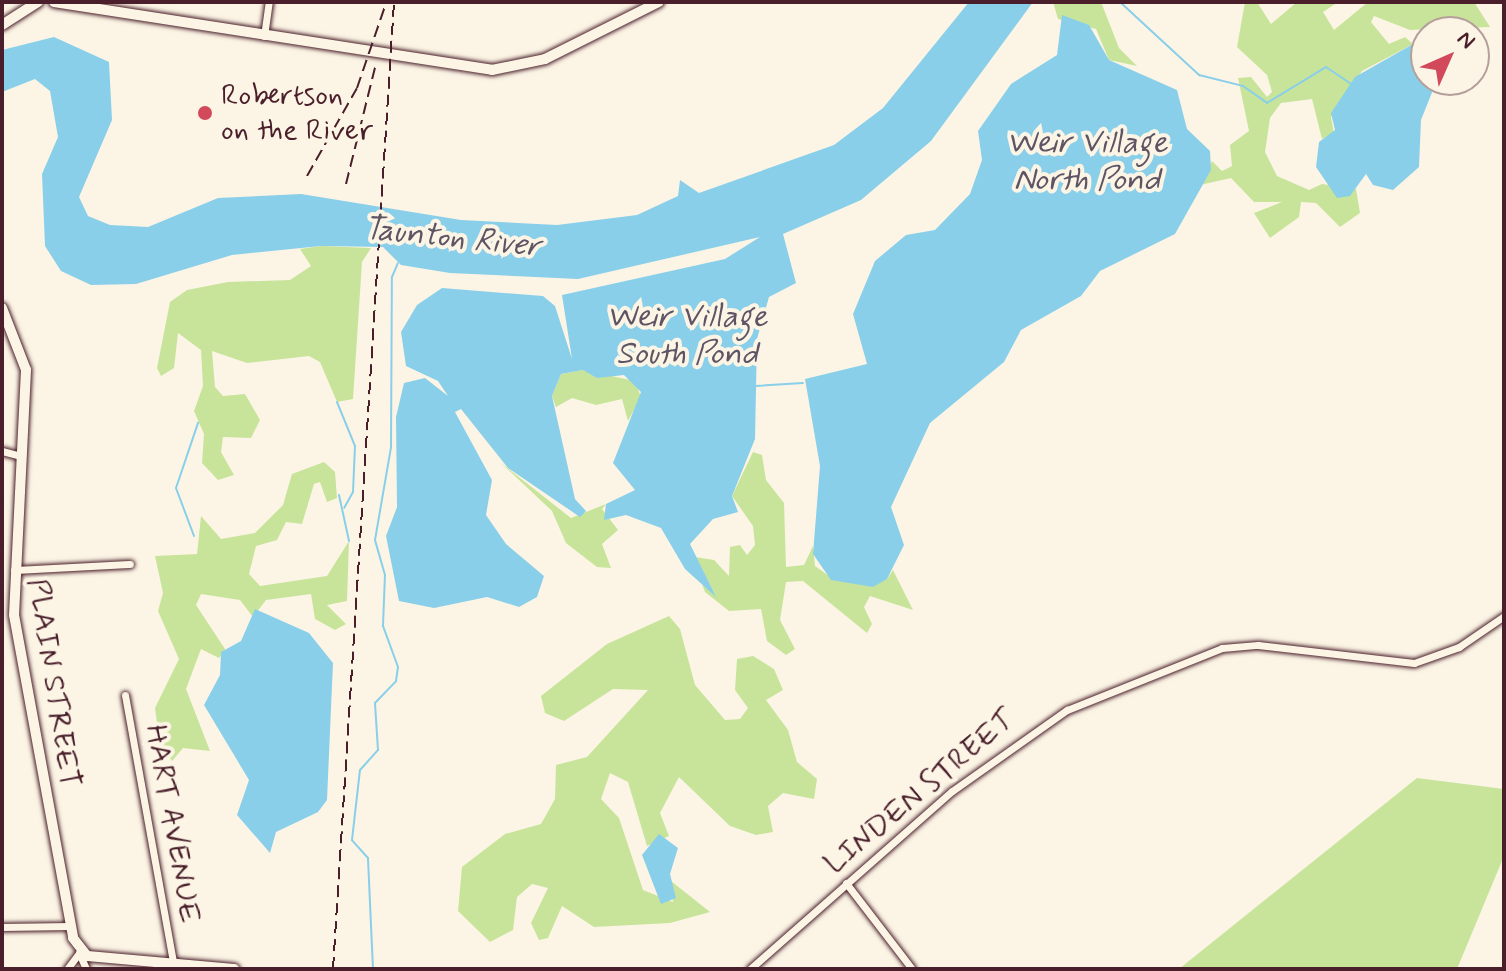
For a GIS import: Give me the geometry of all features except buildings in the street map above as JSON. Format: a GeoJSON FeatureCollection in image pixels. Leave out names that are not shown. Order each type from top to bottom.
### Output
{"type":"FeatureCollection","features":[{"type":"Feature","properties":{"kind":"main road"},"geometry":{"type":"LineString","coordinates":[[2,25],[38,2]]}},
{"type":"Feature","properties":{"kind":"main road"},"geometry":{"type":"LineString","coordinates":[[54,2],[264,38],[499,70],[545,59],[659,2]]}},
{"type":"Feature","properties":{"kind":"main road","name":"PLAIN STREET"},"geometry":{"type":"LineString","coordinates":[[2,308],[26,362],[12,570],[70,926],[79,953]]}},
{"type":"Feature","properties":{"kind":"main road"},"geometry":{"type":"LineString","coordinates":[[79,953],[234,969]]}},
{"type":"Feature","properties":{"kind":"street"},"geometry":{"type":"LineString","coordinates":[[264,38],[269,2]]}},
{"type":"Feature","properties":{"kind":"street"},"geometry":{"type":"LineString","coordinates":[[2,451],[21,456]]}},
{"type":"Feature","properties":{"kind":"street"},"geometry":{"type":"LineString","coordinates":[[12,570],[130,564]]}},
{"type":"Feature","properties":{"kind":"street","name":"LINDEN STREET"},"geometry":{"type":"LineString","coordinates":[[750,969],[846,883],[1037,725],[1189,659],[1258,645],[1414,663],[1459,647],[1504,616]]}},
{"type":"Feature","properties":{"kind":"street","name":"HART AVENUE"},"geometry":{"type":"LineString","coordinates":[[125,695],[173,962]]}},
{"type":"Feature","properties":{"kind":"street"},"geometry":{"type":"LineString","coordinates":[[846,883],[912,969]]}},
{"type":"Feature","properties":{"kind":"street"},"geometry":{"type":"LineString","coordinates":[[2,927],[70,926]]}},
{"type":"Feature","properties":{"kind":"street"},"geometry":{"type":"LineString","coordinates":[[67,969],[79,953]]}},
{"type":"Feature","properties":{"kind":"street","name":"PLAIN STREET"},"geometry":{"type":"LineString","coordinates":[[79,953],[86,969]]}},
{"type":"Feature","properties":{"kind":"green space"},"geometry":{"type":"Polygon","coordinates":[[[1053,2],[1101,2],[1119,48],[1137,66],[1109,60],[1096,29],[1058,19],[1053,2]]]}},
{"type":"Feature","properties":{"kind":"green space"},"geometry":{"type":"Polygon","coordinates":[[[1245,2],[1257,2],[1271,24],[1297,2],[1338,2],[1323,12],[1334,30],[1368,2],[1474,2],[1483,16],[1410,16],[1410,30],[1374,16],[1371,22],[1389,44],[1405,37],[1410,46],[1362,71],[1331,117],[1334,133],[1322,139],[1312,99],[1281,103],[1270,118],[1265,152],[1277,176],[1309,190],[1322,184],[1356,189],[1360,213],[1340,227],[1316,203],[1301,202],[1299,217],[1270,238],[1254,213],[1282,202],[1254,202],[1231,178],[1200,185],[1212,161],[1222,171],[1232,166],[1230,145],[1249,131],[1238,78],[1251,77],[1267,97],[1272,92],[1267,75],[1237,47],[1245,2]]]}},
{"type":"Feature","properties":{"kind":"green space"},"geometry":{"type":"Polygon","coordinates":[[[321,246],[371,248],[362,262],[353,399],[337,402],[320,362],[309,356],[247,363],[212,351],[215,387],[223,396],[245,394],[260,420],[251,438],[223,437],[221,452],[234,475],[218,480],[202,463],[204,434],[194,411],[203,386],[201,350],[178,333],[174,368],[161,376],[157,368],[170,302],[187,290],[228,282],[290,280],[311,266],[300,249],[321,246]]]}},
{"type":"Feature","properties":{"kind":"green space"},"geometry":{"type":"Polygon","coordinates":[[[583,370],[635,381],[641,397],[628,421],[622,399],[596,405],[572,398],[556,407],[552,396],[561,374],[583,370]]]}},
{"type":"Feature","properties":{"kind":"green space"},"geometry":{"type":"Polygon","coordinates":[[[753,452],[762,455],[766,480],[784,503],[786,567],[804,565],[813,546],[815,566],[836,581],[887,579],[893,570],[913,610],[870,596],[864,607],[872,624],[867,633],[803,581],[786,582],[780,620],[795,649],[786,655],[767,641],[761,609],[729,611],[705,592],[702,584],[715,595],[695,557],[714,560],[729,576],[730,547],[740,545],[747,555],[755,545],[753,526],[732,496],[753,452]]]}},
{"type":"Feature","properties":{"kind":"green space"},"geometry":{"type":"Polygon","coordinates":[[[324,462],[335,472],[337,498],[327,502],[320,482],[314,484],[302,524],[286,522],[277,540],[256,546],[249,574],[260,586],[327,576],[349,541],[347,601],[327,605],[346,624],[335,630],[315,619],[311,594],[266,600],[253,617],[240,600],[201,594],[196,605],[225,649],[219,658],[201,649],[186,689],[210,751],[183,748],[172,761],[160,744],[155,708],[179,659],[158,611],[163,593],[155,556],[197,554],[201,516],[221,539],[255,533],[283,505],[292,474],[324,462]]]}},
{"type":"Feature","properties":{"kind":"green space"},"geometry":{"type":"Polygon","coordinates":[[[501,463],[571,518],[606,504],[602,509],[618,530],[602,544],[611,568],[597,567],[566,543],[552,511],[501,463]]]}},
{"type":"Feature","properties":{"kind":"green space"},"geometry":{"type":"Polygon","coordinates":[[[669,616],[680,629],[695,685],[725,720],[740,719],[748,708],[735,690],[737,659],[753,656],[774,669],[783,690],[766,700],[788,730],[797,762],[817,779],[814,799],[783,793],[768,806],[773,832],[756,835],[730,826],[679,777],[660,813],[669,836],[647,846],[628,782],[610,773],[601,799],[619,818],[643,890],[673,902],[671,881],[710,912],[670,923],[594,927],[562,906],[548,938],[539,940],[531,923],[548,888],[532,884],[517,897],[513,930],[490,942],[458,911],[462,867],[505,834],[541,824],[555,799],[556,765],[587,757],[648,690],[613,689],[564,721],[545,713],[541,696],[607,644],[669,616]]]}},
{"type":"Feature","properties":{"kind":"green space"},"geometry":{"type":"Polygon","coordinates":[[[1417,778],[1504,789],[1504,856],[1457,969],[1179,969],[1417,778]]]}},
{"type":"Feature","properties":{"kind":"water"},"geometry":{"type":"Polygon","coordinates":[[[969,2],[1033,2],[931,141],[861,200],[783,234],[796,283],[769,297],[757,339],[755,439],[732,496],[738,512],[713,519],[690,544],[716,597],[685,569],[661,528],[626,515],[604,520],[606,504],[635,490],[613,463],[641,392],[624,375],[597,378],[583,370],[561,374],[552,396],[575,499],[586,511],[580,517],[508,468],[461,409],[455,412],[492,480],[486,515],[506,544],[544,576],[537,597],[519,607],[487,597],[434,608],[399,601],[386,536],[397,507],[396,417],[404,383],[425,378],[448,396],[438,381],[406,366],[401,332],[417,305],[442,288],[543,296],[555,306],[572,359],[562,295],[725,259],[760,237],[578,279],[450,273],[401,265],[383,247],[321,246],[232,255],[136,284],[91,285],[61,271],[45,246],[42,174],[58,137],[50,91],[35,79],[2,92],[2,50],[54,37],[109,62],[112,120],[79,197],[88,216],[110,225],[148,227],[218,198],[301,194],[461,220],[557,225],[637,215],[678,196],[680,180],[699,193],[834,145],[883,108],[969,2]]]}},
{"type":"Feature","properties":{"kind":"water","name":"Weir Village North Pond"},"geometry":{"type":"Polygon","coordinates":[[[1062,15],[1089,25],[1109,60],[1177,90],[1187,129],[1210,151],[1211,170],[1175,234],[1100,271],[1081,296],[1021,330],[1004,362],[930,423],[891,507],[904,545],[887,579],[873,587],[831,580],[813,554],[820,466],[805,379],[867,364],[853,314],[875,261],[906,235],[935,230],[970,194],[982,160],[978,131],[1011,84],[1057,55],[1062,15]]]}},
{"type":"Feature","properties":{"kind":"water"},"geometry":{"type":"Polygon","coordinates":[[[1410,46],[1410,96],[1431,96],[1421,120],[1419,167],[1393,190],[1373,185],[1366,174],[1350,196],[1337,198],[1316,167],[1319,142],[1335,130],[1331,113],[1355,77],[1410,46]]]}},
{"type":"Feature","properties":{"kind":"water"},"geometry":{"type":"Polygon","coordinates":[[[255,609],[309,633],[333,663],[327,800],[318,812],[276,832],[270,853],[237,815],[249,780],[204,705],[220,675],[221,652],[241,641],[255,609]]]}},
{"type":"Feature","properties":{"kind":"water"},"geometry":{"type":"Polygon","coordinates":[[[659,834],[678,848],[670,874],[676,898],[661,904],[642,855],[659,834]]]}},
{"type":"Feature","properties":{"kind":"waterway"},"geometry":{"type":"LineString","coordinates":[[1120,2],[1199,75],[1243,86],[1267,103],[1326,67],[1351,84]]}},
{"type":"Feature","properties":{"kind":"waterway","name":"Taunton River"},"geometry":{"type":"LineString","coordinates":[[373,969],[368,858],[352,840],[360,770],[378,750],[375,703],[396,681],[398,667],[383,626],[385,575],[375,540],[391,447],[392,277],[398,263]]}},
{"type":"Feature","properties":{"kind":"waterway","name":"Weir Village South Pond"},"geometry":{"type":"LineString","coordinates":[[756,386],[803,383]]}},
{"type":"Feature","properties":{"kind":"waterway"},"geometry":{"type":"LineString","coordinates":[[337,402],[355,446],[353,492],[344,508]]}},
{"type":"Feature","properties":{"kind":"waterway"},"geometry":{"type":"LineString","coordinates":[[194,536],[176,488],[198,423]]}},
{"type":"Feature","properties":{"kind":"waterway"},"geometry":{"type":"LineString","coordinates":[[339,495],[349,541]]}},
{"type":"Feature","properties":{"kind":"railway"},"geometry":{"type":"LineString","coordinates":[[333,969],[394,2]]}},
{"type":"Feature","properties":{"kind":"railway"},"geometry":{"type":"LineString","coordinates":[[307,176],[357,88],[385,6]]}},
{"type":"Feature","properties":{"kind":"railway"},"geometry":{"type":"LineString","coordinates":[[346,184],[375,68]]}},
{"type":"Feature","properties":{"kind":"place","name":"Robertson on the River"},"geometry":{"type":"Point","coordinates":[205,113]}}]}
